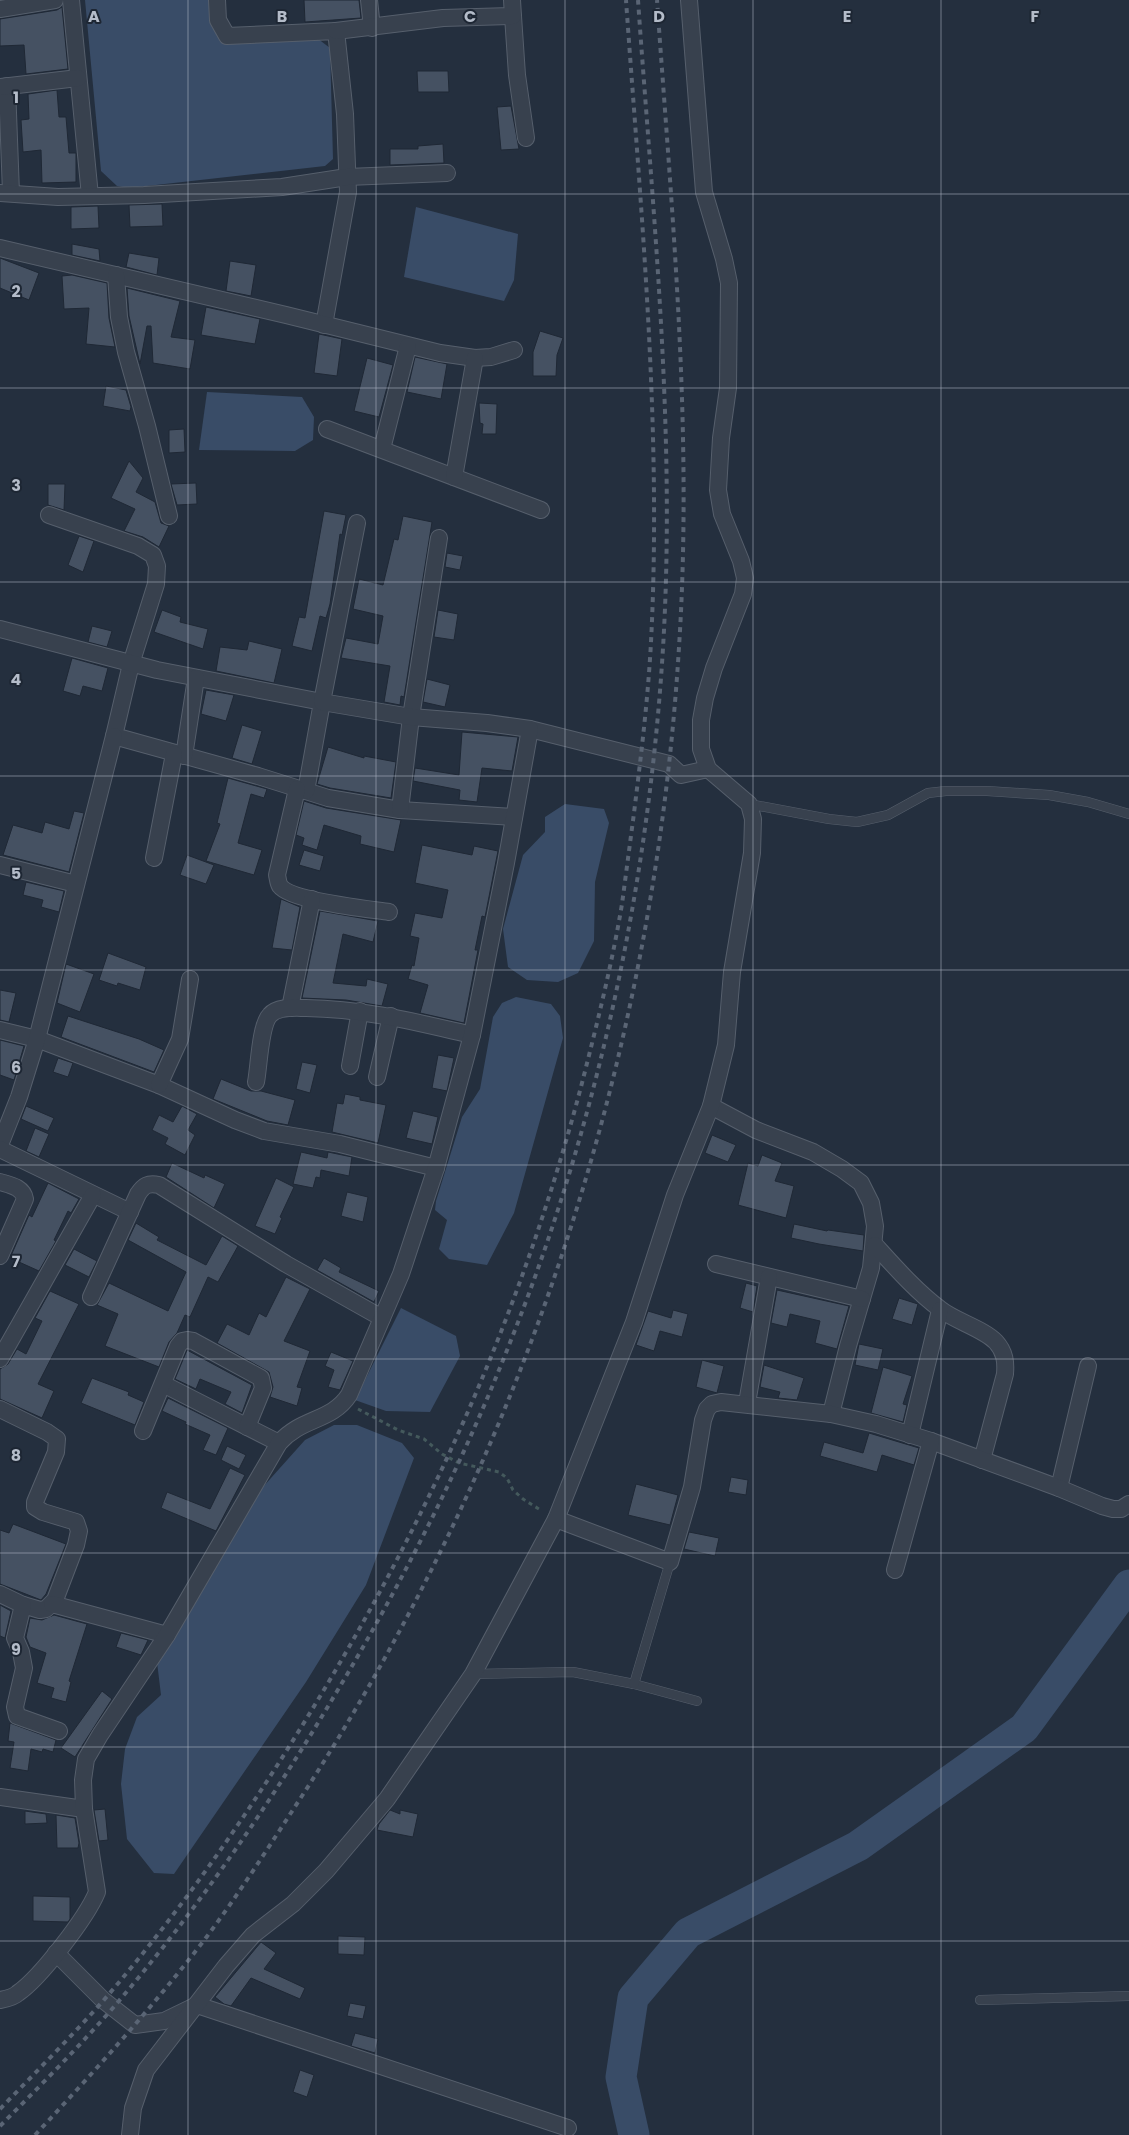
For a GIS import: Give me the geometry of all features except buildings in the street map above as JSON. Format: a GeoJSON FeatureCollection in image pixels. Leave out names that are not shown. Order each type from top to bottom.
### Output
{"type":"FeatureCollection","features":[{"type":"Feature","properties":{"kind":"street"},"geometry":{"type":"LineString","coordinates":[[0,9],[55,0]]}},
{"type":"Feature","properties":{"kind":"street"},"geometry":{"type":"LineString","coordinates":[[71,0],[90,196]]}},
{"type":"Feature","properties":{"kind":"street"},"geometry":{"type":"LineString","coordinates":[[217,0],[218,20],[227,36],[336,31],[443,18],[513,16]]}},
{"type":"Feature","properties":{"kind":"street"},"geometry":{"type":"LineString","coordinates":[[369,0],[372,28]]}},
{"type":"Feature","properties":{"kind":"street"},"geometry":{"type":"LineString","coordinates":[[512,0],[517,75],[526,138]]}},
{"type":"Feature","properties":{"kind":"street"},"geometry":{"type":"LineString","coordinates":[[130,2135],[133,2108],[146,2070],[253,1935],[293,1904],[326,1871],[387,1799],[473,1674],[556,1519],[634,1322],[675,1195],[711,1106],[726,1045],[732,972],[752,853],[753,818],[749,804],[708,769],[701,749],[701,720],[705,698],[743,594],[745,578],[741,561],[722,514],[718,490],[721,438],[728,388],[729,283],[724,258],[704,192],[689,0]]}},
{"type":"Feature","properties":{"kind":"street"},"geometry":{"type":"LineString","coordinates":[[324,325],[348,192],[345,114],[336,31]]}},
{"type":"Feature","properties":{"kind":"street"},"geometry":{"type":"LineString","coordinates":[[78,78],[4,87],[5,193],[58,197],[90,196],[282,187],[347,177],[447,173]]}},
{"type":"Feature","properties":{"kind":"street"},"geometry":{"type":"LineString","coordinates":[[0,248],[459,357],[491,356],[514,350]]}},
{"type":"Feature","properties":{"kind":"street"},"geometry":{"type":"LineString","coordinates":[[116,275],[119,317],[126,352],[170,516]]}},
{"type":"Feature","properties":{"kind":"street"},"geometry":{"type":"LineString","coordinates":[[382,449],[408,346]]}},
{"type":"Feature","properties":{"kind":"street"},"geometry":{"type":"LineString","coordinates":[[454,477],[475,358]]}},
{"type":"Feature","properties":{"kind":"street"},"geometry":{"type":"LineString","coordinates":[[327,429],[541,510]]}},
{"type":"Feature","properties":{"kind":"street"},"geometry":{"type":"LineString","coordinates":[[0,1145],[19,1097],[37,1039],[131,664],[156,584],[157,566],[152,555],[138,546],[49,515]]}},
{"type":"Feature","properties":{"kind":"street"},"geometry":{"type":"LineString","coordinates":[[357,523],[322,702],[302,790],[277,875],[280,885],[285,890],[300,897],[389,912]]}},
{"type":"Feature","properties":{"kind":"street"},"geometry":{"type":"LineString","coordinates":[[400,810],[411,717],[439,538]]}},
{"type":"Feature","properties":{"kind":"street"},"geometry":{"type":"LineString","coordinates":[[0,629],[131,664],[322,702],[411,717],[530,728],[669,764],[681,775],[708,769]]}},
{"type":"Feature","properties":{"kind":"street"},"geometry":{"type":"LineString","coordinates":[[154,858],[196,678]]}},
{"type":"Feature","properties":{"kind":"street"},"geometry":{"type":"LineString","coordinates":[[0,2000],[18,1994],[43,1969],[77,1926],[93,1902],[97,1892],[84,1809],[83,1780],[86,1759],[167,1635],[279,1443],[288,1433],[300,1425],[338,1409],[344,1403],[401,1274],[436,1168],[472,1035],[530,728]]}},
{"type":"Feature","properties":{"kind":"street"},"geometry":{"type":"LineString","coordinates":[[114,736],[328,798],[400,810],[514,816]]}},
{"type":"Feature","properties":{"kind":"street"},"geometry":{"type":"LineString","coordinates":[[0,866],[76,884]]}},
{"type":"Feature","properties":{"kind":"street"},"geometry":{"type":"LineString","coordinates":[[290,1008],[312,899]]}},
{"type":"Feature","properties":{"kind":"street"},"geometry":{"type":"LineString","coordinates":[[159,1085],[180,1039],[190,979]]}},
{"type":"Feature","properties":{"kind":"street"},"geometry":{"type":"LineString","coordinates":[[256,1082],[264,1025],[269,1016],[275,1011],[290,1008],[360,1011],[391,1016],[472,1035]]}},
{"type":"Feature","properties":{"kind":"street"},"geometry":{"type":"LineString","coordinates":[[350,1066],[360,1011]]}},
{"type":"Feature","properties":{"kind":"street"},"geometry":{"type":"LineString","coordinates":[[377,1077],[391,1016]]}},
{"type":"Feature","properties":{"kind":"street"},"geometry":{"type":"LineString","coordinates":[[0,1030],[37,1039],[159,1085],[264,1132],[340,1144],[436,1168]]}},
{"type":"Feature","properties":{"kind":"street"},"geometry":{"type":"LineString","coordinates":[[711,1106],[756,1130],[813,1152],[842,1169],[861,1183],[871,1203],[875,1226],[872,1268],[831,1414]]}},
{"type":"Feature","properties":{"kind":"street"},"geometry":{"type":"LineString","coordinates":[[0,1149],[130,1212]]}},
{"type":"Feature","properties":{"kind":"street"},"geometry":{"type":"LineString","coordinates":[[0,1182],[20,1189],[25,1199],[0,1256]]}},
{"type":"Feature","properties":{"kind":"street"},"geometry":{"type":"LineString","coordinates":[[91,1297],[142,1187],[149,1184],[159,1185],[286,1264],[382,1318]]}},
{"type":"Feature","properties":{"kind":"street"},"geometry":{"type":"LineString","coordinates":[[0,1359],[92,1195]]}},
{"type":"Feature","properties":{"kind":"street"},"geometry":{"type":"LineString","coordinates":[[875,1245],[940,1310],[995,1341],[1002,1350],[1006,1360],[1005,1374],[982,1460]]}},
{"type":"Feature","properties":{"kind":"street"},"geometry":{"type":"LineString","coordinates":[[716,1264],[862,1299]]}},
{"type":"Feature","properties":{"kind":"street"},"geometry":{"type":"LineString","coordinates":[[746,1403],[769,1277]]}},
{"type":"Feature","properties":{"kind":"street"},"geometry":{"type":"LineString","coordinates":[[910,1435],[940,1310]]}},
{"type":"Feature","properties":{"kind":"street"},"geometry":{"type":"LineString","coordinates":[[143,1431],[178,1346],[182,1341],[187,1340],[202,1345],[261,1378],[263,1388],[247,1427]]}},
{"type":"Feature","properties":{"kind":"street"},"geometry":{"type":"LineString","coordinates":[[1059,1488],[1088,1366]]}},
{"type":"Feature","properties":{"kind":"street"},"geometry":{"type":"LineString","coordinates":[[163,1384],[279,1443]]}},
{"type":"Feature","properties":{"kind":"street"},"geometry":{"type":"LineString","coordinates":[[556,1519],[670,1562],[692,1487],[703,1420],[707,1409],[712,1404],[721,1402],[746,1403],[831,1414],[931,1441],[1113,1509],[1121,1509],[1129,1504]]}},
{"type":"Feature","properties":{"kind":"street"},"geometry":{"type":"LineString","coordinates":[[0,1409],[57,1439],[56,1452],[35,1502],[35,1507],[43,1512],[76,1522],[79,1531],[55,1600],[46,1609],[40,1610],[24,1606],[0,1594]]}},
{"type":"Feature","properties":{"kind":"street"},"geometry":{"type":"LineString","coordinates":[[895,1570],[931,1441]]}},
{"type":"Feature","properties":{"kind":"street"},"geometry":{"type":"LineString","coordinates":[[52,1604],[167,1635]]}},
{"type":"Feature","properties":{"kind":"street"},"geometry":{"type":"LineString","coordinates":[[24,1606],[15,1638],[21,1652],[24,1668],[16,1707],[17,1716],[59,1731]]}},
{"type":"Feature","properties":{"kind":"street"},"geometry":{"type":"LineString","coordinates":[[0,1797],[84,1809]]}},
{"type":"Feature","properties":{"kind":"street"},"geometry":{"type":"LineString","coordinates":[[56,1953],[103,2000],[136,2025],[164,2021],[197,2005],[568,2128]]}},
{"type":"Feature","properties":{"kind":"lane"},"geometry":{"type":"LineString","coordinates":[[749,804],[829,819],[857,822],[888,815],[928,793],[987,791],[1049,795],[1088,802],[1129,814]]}},
{"type":"Feature","properties":{"kind":"lane"},"geometry":{"type":"LineString","coordinates":[[634,1684],[670,1562]]}},
{"type":"Feature","properties":{"kind":"lane"},"geometry":{"type":"LineString","coordinates":[[473,1674],[573,1672],[634,1684],[697,1700]]}},
{"type":"Feature","properties":{"kind":"lane"},"geometry":{"type":"LineString","coordinates":[[980,2000],[1129,1996]]}},
{"type":"Feature","properties":{"kind":"path"},"geometry":{"type":"LineString","coordinates":[[344,1403],[370,1414],[398,1430],[424,1439],[437,1450],[459,1463],[500,1472],[523,1499],[556,1519]]}},
{"type":"Feature","properties":{"kind":"water"},"geometry":{"type":"Polygon","coordinates":[[[85,0],[219,0],[223,43],[313,35],[330,48],[333,159],[325,166],[129,188],[117,186],[101,171],[85,0]]]}},
{"type":"Feature","properties":{"kind":"water"},"geometry":{"type":"Polygon","coordinates":[[[416,207],[518,234],[514,280],[504,301],[404,277],[416,207]]]}},
{"type":"Feature","properties":{"kind":"water"},"geometry":{"type":"Polygon","coordinates":[[[207,392],[302,397],[314,417],[313,440],[295,451],[199,450],[207,392]]]}},
{"type":"Feature","properties":{"kind":"water"},"geometry":{"type":"Polygon","coordinates":[[[565,804],[604,809],[609,823],[595,882],[594,941],[578,973],[558,982],[527,980],[508,967],[503,929],[523,855],[545,832],[545,817],[565,804]]]}},
{"type":"Feature","properties":{"kind":"water"},"geometry":{"type":"Polygon","coordinates":[[[516,997],[551,1004],[560,1016],[563,1038],[514,1213],[487,1265],[449,1259],[439,1249],[447,1220],[435,1210],[436,1201],[462,1117],[480,1089],[493,1017],[502,1003],[516,997]]]}},
{"type":"Feature","properties":{"kind":"water"},"geometry":{"type":"Polygon","coordinates":[[[401,1308],[456,1336],[460,1356],[430,1412],[386,1411],[355,1400],[401,1308]]]}},
{"type":"Feature","properties":{"kind":"water"},"geometry":{"type":"Polygon","coordinates":[[[334,1425],[357,1425],[402,1443],[414,1458],[366,1585],[306,1682],[174,1874],[154,1873],[127,1839],[121,1784],[125,1749],[137,1717],[161,1695],[157,1662],[238,1515],[305,1440],[334,1425]]]}},
{"type":"Feature","properties":{"kind":"waterway"},"geometry":{"type":"LineString","coordinates":[[634,2135],[621,2077],[633,1998],[688,1933],[858,1846],[1024,1728],[1129,1585]]}},
{"type":"Feature","properties":{"kind":"railway"},"geometry":{"type":"LineString","coordinates":[[0,2109],[103,2001],[165,1926],[250,1807],[328,1683],[407,1539],[443,1466],[476,1392],[507,1317],[535,1240],[560,1162],[599,1016],[622,904],[642,749],[651,642],[654,562],[652,401],[626,0]]}},
{"type":"Feature","properties":{"kind":"railway"},"geometry":{"type":"LineString","coordinates":[[0,2126],[57,2069],[143,1973],[201,1897],[256,1819],[333,1698],[408,1565],[474,1429],[544,1253],[571,1169],[595,1083],[615,997],[632,910],[646,823],[663,648],[667,486],[665,405],[656,243],[638,0]]}},
{"type":"Feature","properties":{"kind":"railway"},"geometry":{"type":"LineString","coordinates":[[35,2135],[142,2017],[215,1926],[300,1799],[380,1667],[450,1531],[512,1392],[564,1248],[607,1102],[641,952],[665,801],[679,647],[683,566],[684,485],[679,323],[657,0]]}}]}
